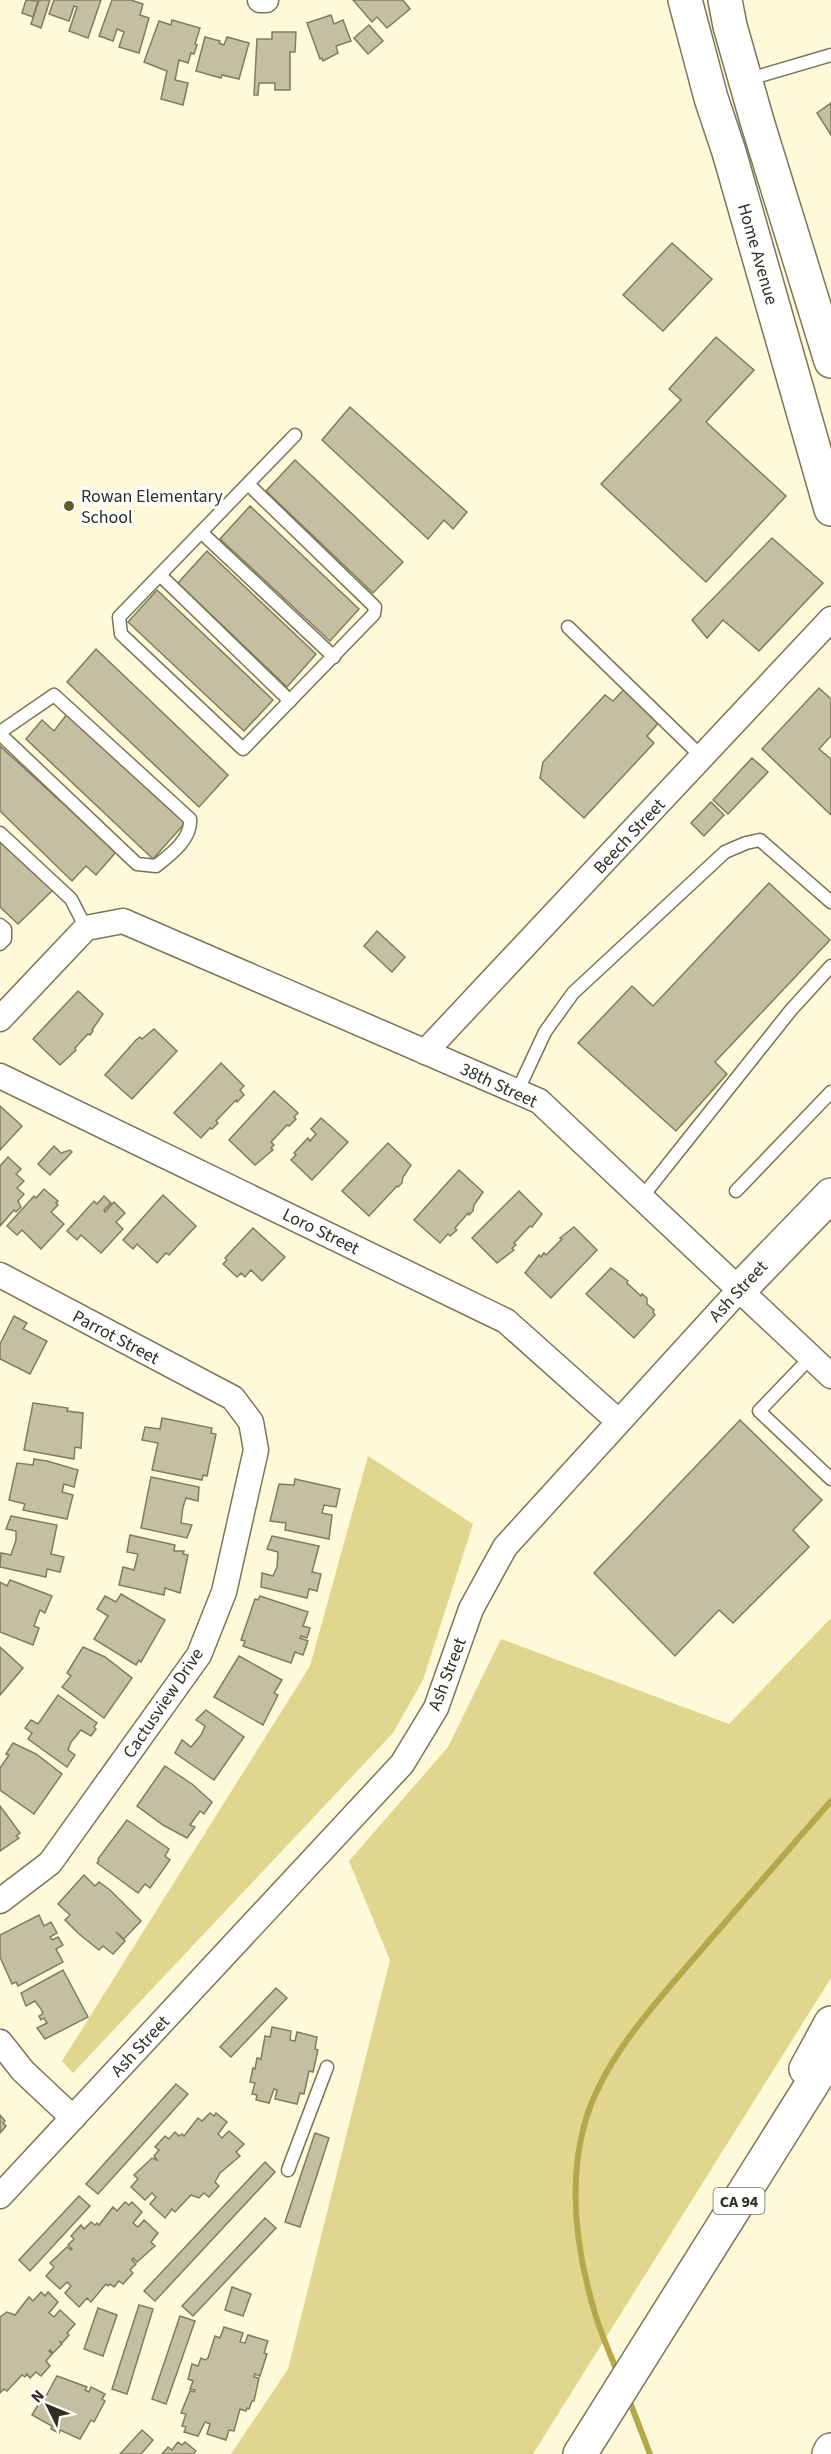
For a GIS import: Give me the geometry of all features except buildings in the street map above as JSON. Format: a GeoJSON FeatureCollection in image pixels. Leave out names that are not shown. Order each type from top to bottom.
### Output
{"type":"FeatureCollection","features":[{"type":"Feature","properties":{"kind":"main road","name":"Home Avenue"},"geometry":{"type":"LineString","coordinates":[[685,0],[711,98],[729,152],[831,509]]}},
{"type":"Feature","properties":{"kind":"main road"},"geometry":{"type":"LineString","coordinates":[[725,0],[745,80],[831,362]]}},
{"type":"Feature","properties":{"kind":"main road","name":"Ash Street"},"geometry":{"type":"LineString","coordinates":[[740,1288],[831,1195]]}},
{"type":"Feature","properties":{"kind":"main road"},"geometry":{"type":"LineString","coordinates":[[721,2229],[831,2023]]}},
{"type":"Feature","properties":{"kind":"main road","name":"CA 94"},"geometry":{"type":"LineString","coordinates":[[580,2454],[831,2054]]}},
{"type":"Feature","properties":{"kind":"street"},"geometry":{"type":"LineString","coordinates":[[260,0],[266,0]]}},
{"type":"Feature","properties":{"kind":"street","name":"Beech Street"},"geometry":{"type":"LineString","coordinates":[[425,1052],[831,619]]}},
{"type":"Feature","properties":{"kind":"street","name":"38th Street"},"geometry":{"type":"LineString","coordinates":[[86,928],[123,921],[538,1101],[740,1288],[831,1376]]}},
{"type":"Feature","properties":{"kind":"street"},"geometry":{"type":"LineString","coordinates":[[0,1019],[86,928]]}},
{"type":"Feature","properties":{"kind":"street","name":"Loro Street"},"geometry":{"type":"LineString","coordinates":[[0,1076],[506,1321],[618,1421]]}},
{"type":"Feature","properties":{"kind":"street","name":"Parrot Street"},"geometry":{"type":"LineString","coordinates":[[0,1275],[232,1398]]}},
{"type":"Feature","properties":{"kind":"street","name":"Ash Street"},"geometry":{"type":"LineString","coordinates":[[0,2196],[402,1764],[436,1708],[471,1609],[505,1547],[740,1288]]}},
{"type":"Feature","properties":{"kind":"street","name":"Cactusview Drive"},"geometry":{"type":"LineString","coordinates":[[0,1901],[50,1863],[199,1655],[224,1592],[255,1450],[251,1422],[232,1398]]}},
{"type":"Feature","properties":{"kind":"street"},"geometry":{"type":"LineString","coordinates":[[0,2042],[23,2071],[73,2118]]}},
{"type":"Feature","properties":{"kind":"lane"},"geometry":{"type":"LineString","coordinates":[[745,80],[831,55]]}},
{"type":"Feature","properties":{"kind":"lane"},"geometry":{"type":"LineString","coordinates":[[248,484],[375,607],[374,614],[243,750],[121,634],[119,617],[295,435]]}},
{"type":"Feature","properties":{"kind":"lane"},"geometry":{"type":"LineString","coordinates":[[202,533],[334,657]]}},
{"type":"Feature","properties":{"kind":"lane"},"geometry":{"type":"LineString","coordinates":[[160,575],[290,701]]}},
{"type":"Feature","properties":{"kind":"lane"},"geometry":{"type":"LineString","coordinates":[[568,627],[703,758]]}},
{"type":"Feature","properties":{"kind":"lane"},"geometry":{"type":"LineString","coordinates":[[54,695],[190,819],[191,827],[178,848],[156,866],[137,864],[0,733],[54,695]]}},
{"type":"Feature","properties":{"kind":"lane"},"geometry":{"type":"LineString","coordinates":[[0,833],[71,899],[86,928]]}},
{"type":"Feature","properties":{"kind":"lane"},"geometry":{"type":"LineString","coordinates":[[517,1092],[545,1032],[573,993],[725,852],[760,840],[831,902]]}},
{"type":"Feature","properties":{"kind":"lane"},"geometry":{"type":"LineString","coordinates":[[0,925],[5,929],[5,939],[0,944]]}},
{"type":"Feature","properties":{"kind":"lane"},"geometry":{"type":"LineString","coordinates":[[642,1197],[791,1010],[831,966]]}},
{"type":"Feature","properties":{"kind":"lane"},"geometry":{"type":"LineString","coordinates":[[736,1191],[831,1092]]}},
{"type":"Feature","properties":{"kind":"lane"},"geometry":{"type":"LineString","coordinates":[[811,1357],[759,1411],[831,1479]]}},
{"type":"Feature","properties":{"kind":"lane"},"geometry":{"type":"LineString","coordinates":[[288,2170],[327,2067]]}},
{"type":"Feature","properties":{"kind":"shaded area"},"geometry":{"type":"Polygon","coordinates":[[[368,1456],[473,1524],[423,1680],[393,1733],[73,2073],[62,2061],[310,1666],[368,1456]]]}},
{"type":"Feature","properties":{"kind":"shaded area"},"geometry":{"type":"Polygon","coordinates":[[[831,1618],[831,1978],[533,2454],[231,2454],[288,2369],[390,1960],[349,1861],[448,1747],[501,1639],[729,1724],[831,1618]]]}},
{"type":"Feature","properties":{"kind":"waterway"},"geometry":{"type":"LineString","coordinates":[[618,2374],[599,2326],[588,2288],[579,2242],[576,2172],[584,2126],[593,2100],[619,2051],[654,2005],[831,1801]]}},
{"type":"Feature","properties":{"kind":"waterway"},"geometry":{"type":"LineString","coordinates":[[628,2397],[650,2454]]}},
{"type":"Feature","properties":{"kind":"place","name":"Rowan Elementary School"},"geometry":{"type":"Point","coordinates":[69,506]}}]}
